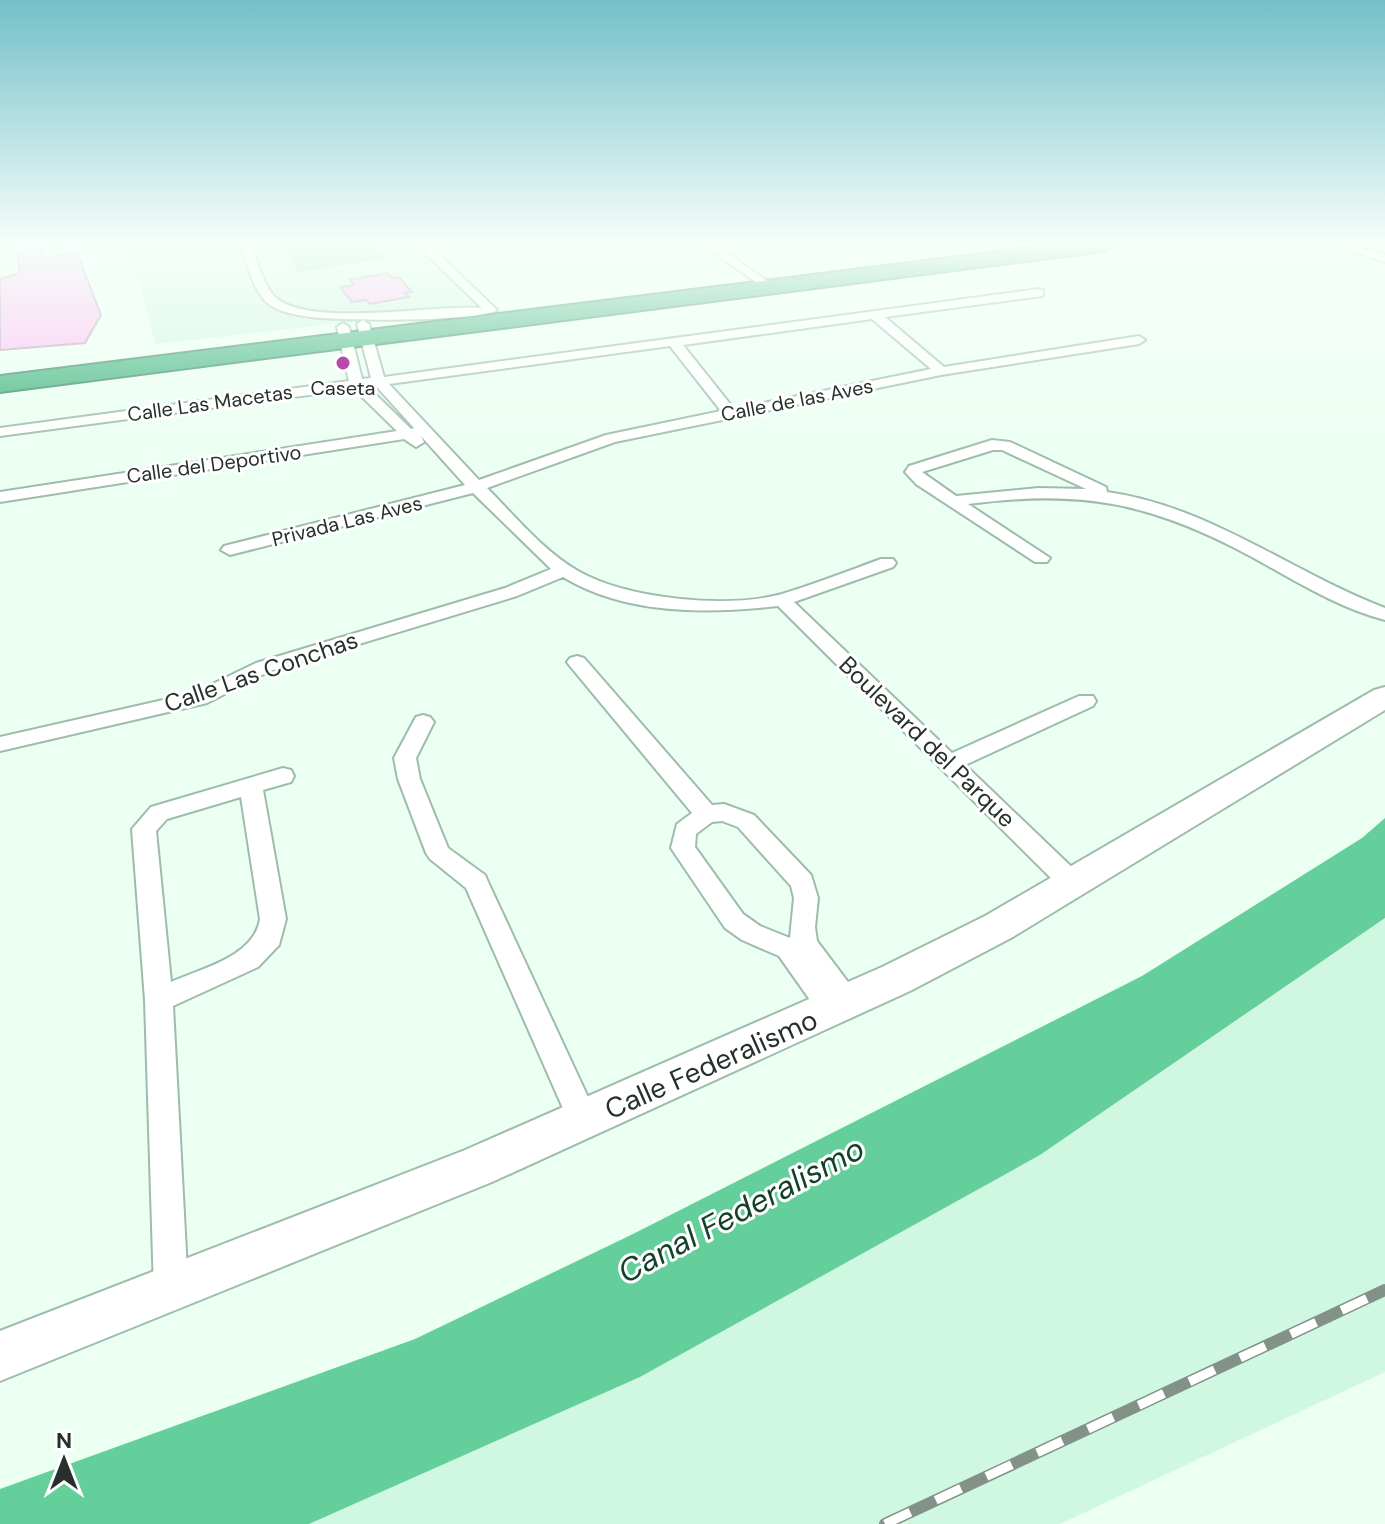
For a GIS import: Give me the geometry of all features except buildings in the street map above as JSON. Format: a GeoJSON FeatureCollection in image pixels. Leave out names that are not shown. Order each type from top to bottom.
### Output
{"type":"FeatureCollection","features":[{"type":"Feature","properties":{"kind":"highway"},"geometry":{"type":"LineString","coordinates":[[0,384],[355,333],[450,316]]}},
{"type":"Feature","properties":{"kind":"highway"},"geometry":{"type":"LineString","coordinates":[[0,371],[490,316]]}},
{"type":"Feature","properties":{"kind":"main road","name":"Calle Federalismo"},"geometry":{"type":"LineString","coordinates":[[0,1356],[171,1290],[584,1121],[839,1006],[959,948],[1385,697]]}},
{"type":"Feature","properties":{"kind":"street","name":"Calle Las Macetas"},"geometry":{"type":"LineString","coordinates":[[0,432],[866,316]]}},
{"type":"Feature","properties":{"kind":"street"},"geometry":{"type":"LineString","coordinates":[[876,316],[941,371]]}},
{"type":"Feature","properties":{"kind":"street"},"geometry":{"type":"LineString","coordinates":[[355,333],[378,380],[427,431],[470,489]]}},
{"type":"Feature","properties":{"kind":"street"},"geometry":{"type":"LineString","coordinates":[[355,333],[356,383],[560,573],[624,597],[663,604],[727,606],[782,600],[887,563]]}},
{"type":"Feature","properties":{"kind":"street","name":"Calle de las Aves"},"geometry":{"type":"LineString","coordinates":[[470,489],[611,438],[941,371],[1139,340]]}},
{"type":"Feature","properties":{"kind":"street"},"geometry":{"type":"LineString","coordinates":[[673,341],[730,413]]}},
{"type":"Feature","properties":{"kind":"street","name":"Calle del Deportivo"},"geometry":{"type":"LineString","coordinates":[[0,497],[427,431]]}},
{"type":"Feature","properties":{"kind":"street"},"geometry":{"type":"LineString","coordinates":[[1041,558],[916,476],[915,469],[997,444],[1018,449],[1108,495],[1184,517],[1330,593],[1385,614]]}},
{"type":"Feature","properties":{"kind":"street","name":"Privada Las Aves"},"geometry":{"type":"LineString","coordinates":[[230,550],[470,489]]}},
{"type":"Feature","properties":{"kind":"street"},"geometry":{"type":"LineString","coordinates":[[953,501],[1010,494],[1108,495]]}},
{"type":"Feature","properties":{"kind":"street","name":"Calle Las Conchas"},"geometry":{"type":"LineString","coordinates":[[0,744],[200,698],[263,667],[511,592],[560,573]]}},
{"type":"Feature","properties":{"kind":"street","name":"Boulevard del Parque"},"geometry":{"type":"LineString","coordinates":[[782,600],[1072,883]]}},
{"type":"Feature","properties":{"kind":"street"},"geometry":{"type":"LineString","coordinates":[[577,662],[706,814]]}},
{"type":"Feature","properties":{"kind":"street"},"geometry":{"type":"LineString","coordinates":[[948,764],[1086,701]]}},
{"type":"Feature","properties":{"kind":"street"},"geometry":{"type":"LineString","coordinates":[[423,722],[405,758],[405,768],[414,794],[438,853],[476,882],[584,1121]]}},
{"type":"Feature","properties":{"kind":"street"},"geometry":{"type":"LineString","coordinates":[[171,1290],[159,1000],[144,829],[159,813],[283,776]]}},
{"type":"Feature","properties":{"kind":"street"},"geometry":{"type":"LineString","coordinates":[[159,1000],[249,959],[270,938],[273,919],[251,786]]}},
{"type":"Feature","properties":{"kind":"street"},"geometry":{"type":"LineString","coordinates":[[724,812],[746,821],[802,882],[806,898],[804,944],[839,1006],[788,948],[751,933],[734,921],[683,848],[685,830],[706,814],[724,812]]}},
{"type":"Feature","properties":{"kind":"street"},"geometry":{"type":"LineString","coordinates":[[751,933],[778,933],[804,918]]}},
{"type":"Feature","properties":{"kind":"shaded area"},"geometry":{"type":"Polygon","coordinates":[[[148,316],[404,316],[155,344],[148,316]]]}},
{"type":"Feature","properties":{"kind":"shaded area"},"geometry":{"type":"Polygon","coordinates":[[[1385,918],[1385,1372],[1060,1524],[309,1524],[640,1377],[1040,1155],[1385,918]]]}},
{"type":"Feature","properties":{"kind":"water","name":"Canal Federalismo"},"geometry":{"type":"Polygon","coordinates":[[[1385,818],[1385,918],[1040,1155],[640,1377],[309,1524],[0,1524],[0,1489],[415,1339],[633,1234],[1142,976],[1362,838],[1385,818]]]}},
{"type":"Feature","properties":{"kind":"railway"},"geometry":{"type":"LineString","coordinates":[[885,1524],[1385,1290]]}},
{"type":"Feature","properties":{"kind":"place","name":"Caseta"},"geometry":{"type":"Point","coordinates":[343,363]}}]}
